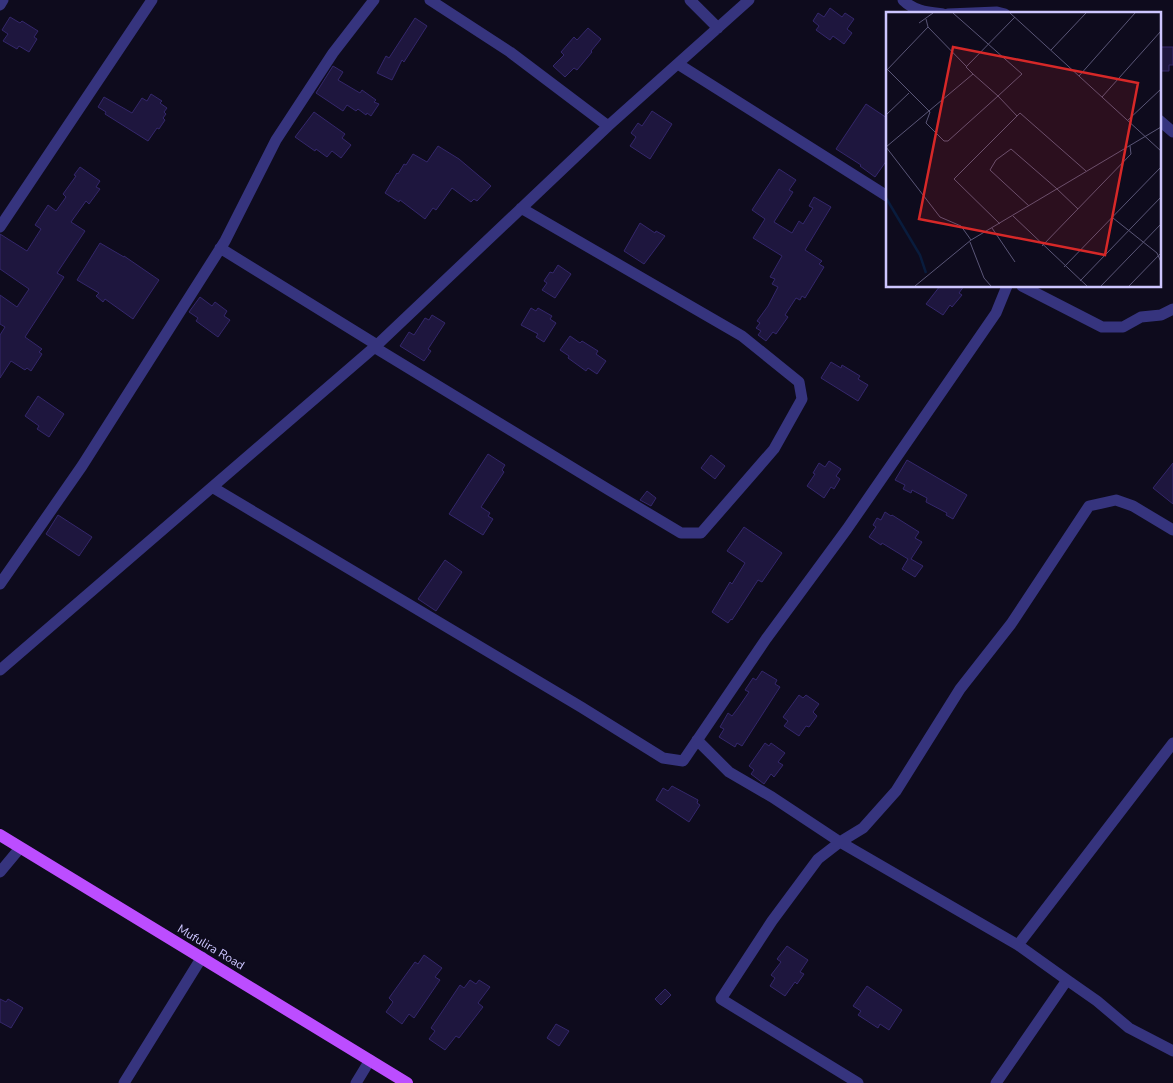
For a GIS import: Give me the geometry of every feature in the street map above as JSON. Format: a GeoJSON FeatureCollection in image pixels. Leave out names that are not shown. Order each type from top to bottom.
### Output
{"type":"FeatureCollection","features":[{"type":"Feature","properties":{"kind":"main road","name":"Mufulira Road"},"geometry":{"type":"LineString","coordinates":[[0,835],[407,1083]]}},
{"type":"Feature","properties":{"kind":"street"},"geometry":{"type":"LineString","coordinates":[[0,5],[3,0]]}},
{"type":"Feature","properties":{"kind":"street"},"geometry":{"type":"LineString","coordinates":[[0,227],[152,0]]}},
{"type":"Feature","properties":{"kind":"street"},"geometry":{"type":"LineString","coordinates":[[0,584],[82,466],[220,248],[276,140],[333,53],[374,0]]}},
{"type":"Feature","properties":{"kind":"street"},"geometry":{"type":"LineString","coordinates":[[430,0],[510,52],[608,126]]}},
{"type":"Feature","properties":{"kind":"street"},"geometry":{"type":"LineString","coordinates":[[690,0],[718,28]]}},
{"type":"Feature","properties":{"kind":"street"},"geometry":{"type":"LineString","coordinates":[[0,670],[375,346],[608,126],[750,0]]}},
{"type":"Feature","properties":{"kind":"street"},"geometry":{"type":"LineString","coordinates":[[903,0],[909,6],[926,12]]}},
{"type":"Feature","properties":{"kind":"street"},"geometry":{"type":"LineString","coordinates":[[678,64],[886,195]]}},
{"type":"Feature","properties":{"kind":"street"},"geometry":{"type":"LineString","coordinates":[[1160,121],[1173,132]]}},
{"type":"Feature","properties":{"kind":"street"},"geometry":{"type":"LineString","coordinates":[[220,248],[608,490],[682,532],[701,533],[774,449],[802,400],[799,382],[742,336],[521,208]]}},
{"type":"Feature","properties":{"kind":"street"},"geometry":{"type":"LineString","coordinates":[[212,487],[663,758],[683,761],[766,639],[847,528],[996,312],[1006,288]]}},
{"type":"Feature","properties":{"kind":"street"},"geometry":{"type":"LineString","coordinates":[[1026,288],[1102,327],[1123,327],[1141,317],[1160,314],[1173,309]]}},
{"type":"Feature","properties":{"kind":"street"},"geometry":{"type":"LineString","coordinates":[[858,1083],[721,999],[772,922],[818,859],[840,842],[863,828],[896,791],[960,689],[1011,624],[1089,506],[1116,500],[1133,506],[1173,530]]}},
{"type":"Feature","properties":{"kind":"street"},"geometry":{"type":"LineString","coordinates":[[698,740],[729,772],[772,797],[840,842],[1018,945],[1096,1001],[1129,1028],[1173,1051]]}},
{"type":"Feature","properties":{"kind":"street"},"geometry":{"type":"LineString","coordinates":[[1018,945],[1173,743]]}},
{"type":"Feature","properties":{"kind":"street"},"geometry":{"type":"LineString","coordinates":[[0,872],[20,848]]}},
{"type":"Feature","properties":{"kind":"street"},"geometry":{"type":"LineString","coordinates":[[124,1083],[202,957]]}},
{"type":"Feature","properties":{"kind":"street"},"geometry":{"type":"LineString","coordinates":[[996,1083],[1067,980]]}},
{"type":"Feature","properties":{"kind":"street"},"geometry":{"type":"LineString","coordinates":[[356,1083],[370,1060]]}},
{"type":"Feature","properties":{"kind":"building"},"geometry":{"type":"Polygon","coordinates":[[[830,8],[842,17],[845,13],[854,19],[847,29],[852,33],[844,44],[833,36],[830,40],[816,30],[819,26],[813,21],[818,13],[824,17],[830,8]]]}},
{"type":"Feature","properties":{"kind":"building"},"geometry":{"type":"Polygon","coordinates":[[[10,17],[20,23],[22,21],[38,31],[34,37],[37,39],[29,52],[19,46],[17,49],[3,41],[8,34],[2,30],[10,17]]]}},
{"type":"Feature","properties":{"kind":"building"},"geometry":{"type":"Polygon","coordinates":[[[415,18],[427,26],[404,62],[402,60],[392,80],[377,73],[386,56],[389,58],[415,18]]]}},
{"type":"Feature","properties":{"kind":"building"},"geometry":{"type":"Polygon","coordinates":[[[588,28],[601,39],[577,70],[574,68],[565,77],[553,66],[564,55],[561,52],[574,37],[577,40],[588,28]]]}},
{"type":"Feature","properties":{"kind":"building"},"geometry":{"type":"Polygon","coordinates":[[[1160,47],[1173,47],[1173,65],[1169,65],[1169,71],[1160,71],[1160,47]]]}},
{"type":"Feature","properties":{"kind":"building"},"geometry":{"type":"Polygon","coordinates":[[[333,66],[343,72],[338,80],[360,93],[362,90],[376,100],[374,102],[379,104],[371,116],[358,109],[356,111],[347,105],[343,111],[316,93],[333,66]]]}},
{"type":"Feature","properties":{"kind":"building"},"geometry":{"type":"Polygon","coordinates":[[[151,94],[162,101],[160,103],[167,108],[163,118],[165,120],[148,141],[105,114],[106,112],[98,107],[104,97],[132,113],[142,98],[147,101],[151,94]]]}},
{"type":"Feature","properties":{"kind":"building"},"geometry":{"type":"Polygon","coordinates":[[[866,104],[886,117],[886,161],[875,177],[861,165],[836,149],[866,104]]]}},
{"type":"Feature","properties":{"kind":"building"},"geometry":{"type":"Polygon","coordinates":[[[652,111],[672,124],[650,159],[630,146],[636,137],[631,133],[638,123],[642,126],[652,111]]]}},
{"type":"Feature","properties":{"kind":"building"},"geometry":{"type":"Polygon","coordinates":[[[314,112],[345,134],[342,138],[351,145],[341,158],[332,151],[327,157],[295,137],[314,112]]]}},
{"type":"Feature","properties":{"kind":"building"},"geometry":{"type":"Polygon","coordinates":[[[438,146],[459,159],[491,186],[477,201],[474,199],[471,202],[452,188],[436,210],[433,208],[425,219],[400,200],[399,202],[385,193],[397,173],[404,164],[406,165],[413,154],[427,162],[438,146]]]}},
{"type":"Feature","properties":{"kind":"building"},"geometry":{"type":"Polygon","coordinates":[[[80,167],[100,181],[96,187],[100,189],[89,204],[86,201],[71,222],[85,231],[57,273],[64,277],[25,337],[42,349],[39,352],[42,354],[31,371],[27,368],[25,370],[11,361],[0,378],[0,335],[5,327],[0,324],[0,295],[17,307],[29,289],[0,269],[0,234],[27,251],[41,229],[35,225],[48,205],[56,211],[66,197],[63,194],[80,167]]]}},
{"type":"Feature","properties":{"kind":"building"},"geometry":{"type":"Polygon","coordinates":[[[779,169],[796,180],[789,190],[793,192],[774,222],[792,233],[799,221],[803,224],[813,208],[809,206],[814,197],[831,207],[805,250],[822,261],[819,264],[824,267],[805,298],[802,296],[800,300],[796,298],[785,315],[788,317],[776,334],[773,332],[766,341],[758,335],[761,331],[756,328],[760,323],[757,321],[778,287],[772,284],[775,279],[770,277],[782,256],[753,238],[765,219],[752,210],[779,169]]]}},
{"type":"Feature","properties":{"kind":"building"},"geometry":{"type":"Polygon","coordinates":[[[640,223],[655,233],[656,231],[665,236],[644,264],[624,251],[640,223]]]}},
{"type":"Feature","properties":{"kind":"building"},"geometry":{"type":"Polygon","coordinates":[[[100,243],[124,256],[159,280],[133,319],[105,299],[103,302],[96,296],[99,293],[77,280],[100,243]]]}},
{"type":"Feature","properties":{"kind":"building"},"geometry":{"type":"Polygon","coordinates":[[[558,265],[571,274],[555,298],[542,290],[547,283],[544,281],[550,272],[553,273],[558,265]]]}},
{"type":"Feature","properties":{"kind":"building"},"geometry":{"type":"Polygon","coordinates":[[[938,288],[963,288],[959,293],[962,295],[952,307],[950,305],[943,315],[926,304],[938,288]]]}},
{"type":"Feature","properties":{"kind":"building"},"geometry":{"type":"Polygon","coordinates":[[[200,297],[212,306],[215,302],[227,311],[224,316],[230,320],[218,337],[196,321],[198,318],[189,312],[200,297]]]}},
{"type":"Feature","properties":{"kind":"building"},"geometry":{"type":"Polygon","coordinates":[[[531,308],[536,311],[538,308],[552,316],[550,319],[556,323],[544,342],[536,337],[538,334],[521,325],[531,308]]]}},
{"type":"Feature","properties":{"kind":"building"},"geometry":{"type":"Polygon","coordinates":[[[432,315],[445,323],[428,349],[431,351],[424,361],[400,346],[409,332],[414,335],[425,318],[429,320],[432,315]]]}},
{"type":"Feature","properties":{"kind":"building"},"geometry":{"type":"Polygon","coordinates":[[[570,336],[598,351],[596,354],[606,361],[597,374],[588,368],[586,371],[560,350],[570,336]]]}},
{"type":"Feature","properties":{"kind":"building"},"geometry":{"type":"Polygon","coordinates":[[[831,362],[841,368],[842,365],[860,376],[858,379],[868,385],[858,401],[821,378],[831,362]]]}},
{"type":"Feature","properties":{"kind":"building"},"geometry":{"type":"Polygon","coordinates":[[[38,396],[64,414],[49,437],[37,429],[39,426],[25,416],[38,396]]]}},
{"type":"Feature","properties":{"kind":"building"},"geometry":{"type":"Polygon","coordinates":[[[488,454],[505,465],[502,470],[504,472],[481,507],[490,513],[488,516],[493,519],[483,535],[449,514],[488,454]]]}},
{"type":"Feature","properties":{"kind":"building"},"geometry":{"type":"Polygon","coordinates":[[[711,455],[725,466],[715,479],[701,468],[711,455]]]}},
{"type":"Feature","properties":{"kind":"building"},"geometry":{"type":"Polygon","coordinates":[[[907,460],[967,495],[953,519],[946,515],[947,513],[926,502],[927,498],[912,490],[911,493],[903,489],[905,485],[895,480],[907,460]]]}},
{"type":"Feature","properties":{"kind":"building"},"geometry":{"type":"Polygon","coordinates":[[[829,461],[841,469],[836,476],[840,479],[834,489],[831,487],[824,498],[807,486],[815,474],[813,473],[819,463],[825,467],[829,461]]]}},
{"type":"Feature","properties":{"kind":"building"},"geometry":{"type":"Polygon","coordinates":[[[1173,463],[1173,504],[1153,488],[1173,463]]]}},
{"type":"Feature","properties":{"kind":"building"},"geometry":{"type":"Polygon","coordinates":[[[647,491],[656,498],[651,506],[640,500],[647,491]]]}},
{"type":"Feature","properties":{"kind":"building"},"geometry":{"type":"Polygon","coordinates":[[[885,512],[919,532],[915,538],[922,542],[911,559],[923,566],[915,577],[902,569],[908,559],[869,537],[876,527],[873,525],[877,518],[881,520],[885,512]]]}},
{"type":"Feature","properties":{"kind":"building"},"geometry":{"type":"Polygon","coordinates":[[[58,515],[92,537],[79,556],[46,534],[58,515]]]}},
{"type":"Feature","properties":{"kind":"building"},"geometry":{"type":"Polygon","coordinates":[[[744,527],[782,553],[762,582],[758,580],[732,620],[728,623],[712,612],[730,582],[732,584],[745,563],[727,551],[744,527]]]}},
{"type":"Feature","properties":{"kind":"building"},"geometry":{"type":"Polygon","coordinates":[[[445,560],[462,572],[436,611],[418,599],[445,560]]]}},
{"type":"Feature","properties":{"kind":"building"},"geometry":{"type":"Polygon","coordinates":[[[762,671],[777,680],[775,684],[780,687],[742,746],[737,743],[735,747],[719,737],[724,729],[720,727],[728,713],[732,716],[749,692],[745,690],[753,678],[756,680],[762,671]]]}},
{"type":"Feature","properties":{"kind":"building"},"geometry":{"type":"Polygon","coordinates":[[[799,695],[803,698],[806,695],[819,704],[813,712],[817,716],[799,736],[784,726],[788,721],[783,717],[799,695]]]}},
{"type":"Feature","properties":{"kind":"building"},"geometry":{"type":"Polygon","coordinates":[[[765,743],[769,746],[771,743],[785,753],[778,762],[783,765],[774,777],[771,774],[764,784],[751,774],[754,770],[749,766],[765,743]]]}},
{"type":"Feature","properties":{"kind":"building"},"geometry":{"type":"Polygon","coordinates":[[[672,786],[698,800],[697,803],[700,805],[689,822],[656,800],[663,788],[668,791],[672,786]]]}},
{"type":"Feature","properties":{"kind":"building"},"geometry":{"type":"Polygon","coordinates":[[[787,946],[808,960],[800,972],[804,974],[797,984],[795,982],[785,996],[770,986],[775,978],[771,975],[781,962],[777,959],[787,946]]]}},
{"type":"Feature","properties":{"kind":"building"},"geometry":{"type":"Polygon","coordinates":[[[424,955],[442,968],[435,977],[440,980],[414,1018],[409,1014],[402,1024],[386,1012],[393,1002],[389,998],[415,962],[418,964],[424,955]]]}},
{"type":"Feature","properties":{"kind":"building"},"geometry":{"type":"Polygon","coordinates":[[[470,980],[476,984],[479,980],[490,987],[478,1003],[483,1007],[459,1038],[456,1036],[445,1050],[429,1039],[435,1031],[431,1028],[460,985],[464,988],[470,980]]]}},
{"type":"Feature","properties":{"kind":"building"},"geometry":{"type":"Polygon","coordinates":[[[867,986],[902,1010],[889,1030],[880,1024],[878,1028],[858,1015],[861,1011],[853,1006],[867,986]]]}},
{"type":"Feature","properties":{"kind":"building"},"geometry":{"type":"Polygon","coordinates":[[[665,989],[671,995],[661,1005],[655,999],[665,989]]]}},
{"type":"Feature","properties":{"kind":"building"},"geometry":{"type":"Polygon","coordinates":[[[0,999],[6,1002],[8,999],[23,1008],[11,1028],[0,1022],[0,999]]]}},
{"type":"Feature","properties":{"kind":"building"},"geometry":{"type":"Polygon","coordinates":[[[556,1024],[569,1031],[559,1046],[547,1038],[556,1024]]]}}]}
